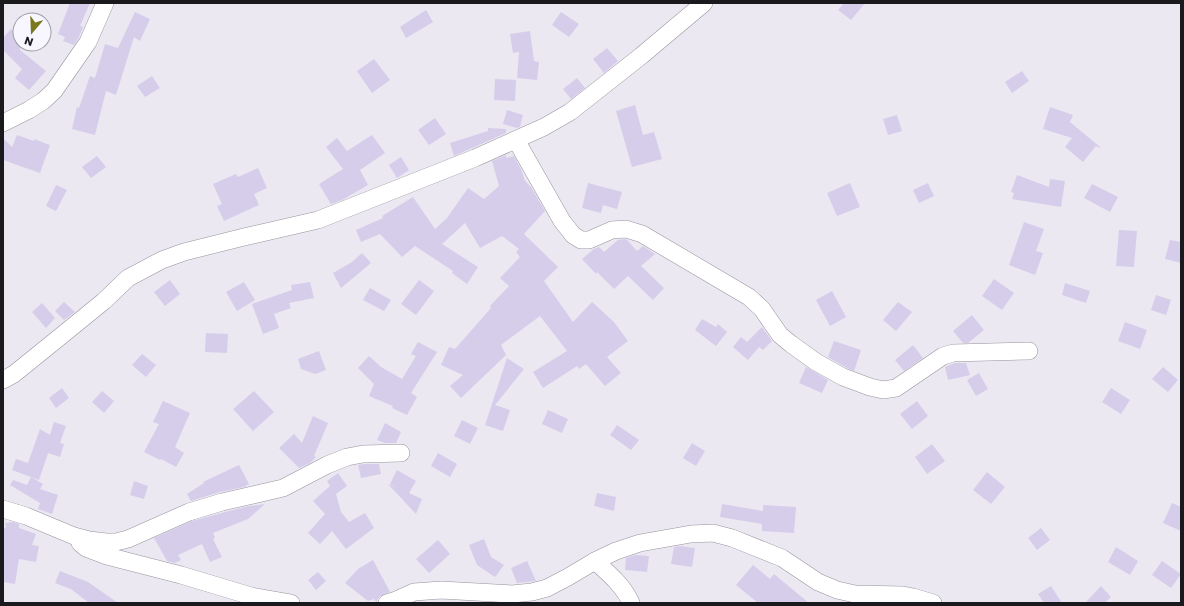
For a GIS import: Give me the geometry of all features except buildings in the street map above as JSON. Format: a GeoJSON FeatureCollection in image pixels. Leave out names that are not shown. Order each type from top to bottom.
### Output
{"type":"FeatureCollection","features":[{"type":"Feature","properties":{"kind":"street"},"geometry":{"type":"LineString","coordinates":[[3,123],[29,110],[43,101],[54,91],[88,42],[105,3]]}},
{"type":"Feature","properties":{"kind":"street"},"geometry":{"type":"LineString","coordinates":[[3,380],[14,374],[104,301],[128,278],[162,260],[184,252],[318,220],[475,158],[544,127],[570,112],[641,56],[704,3]]}},
{"type":"Feature","properties":{"kind":"street"},"geometry":{"type":"LineString","coordinates":[[516,140],[562,221],[573,235],[581,240],[589,240],[612,230],[626,229],[642,234],[749,297],[762,309],[780,335],[816,362],[843,377],[870,388],[883,390],[896,388],[943,356],[953,353],[1029,351]]}},
{"type":"Feature","properties":{"kind":"street"},"geometry":{"type":"LineString","coordinates":[[3,509],[33,519],[74,536],[89,540],[116,542],[128,539],[190,512],[222,502],[283,488],[312,474],[327,464],[347,457],[363,454],[401,453]]}},
{"type":"Feature","properties":{"kind":"street"},"geometry":{"type":"LineString","coordinates":[[387,603],[394,602],[414,592],[441,590],[489,594],[532,592],[547,588],[616,551],[640,543],[691,534],[713,533],[732,538],[782,558],[818,582],[837,590],[855,594],[908,596],[933,603]]}},
{"type":"Feature","properties":{"kind":"street"},"geometry":{"type":"LineString","coordinates":[[74,536],[86,548],[107,556],[182,575],[251,596],[290,603]]}},
{"type":"Feature","properties":{"kind":"street"},"geometry":{"type":"LineString","coordinates":[[595,561],[616,581],[632,603]]}}]}
